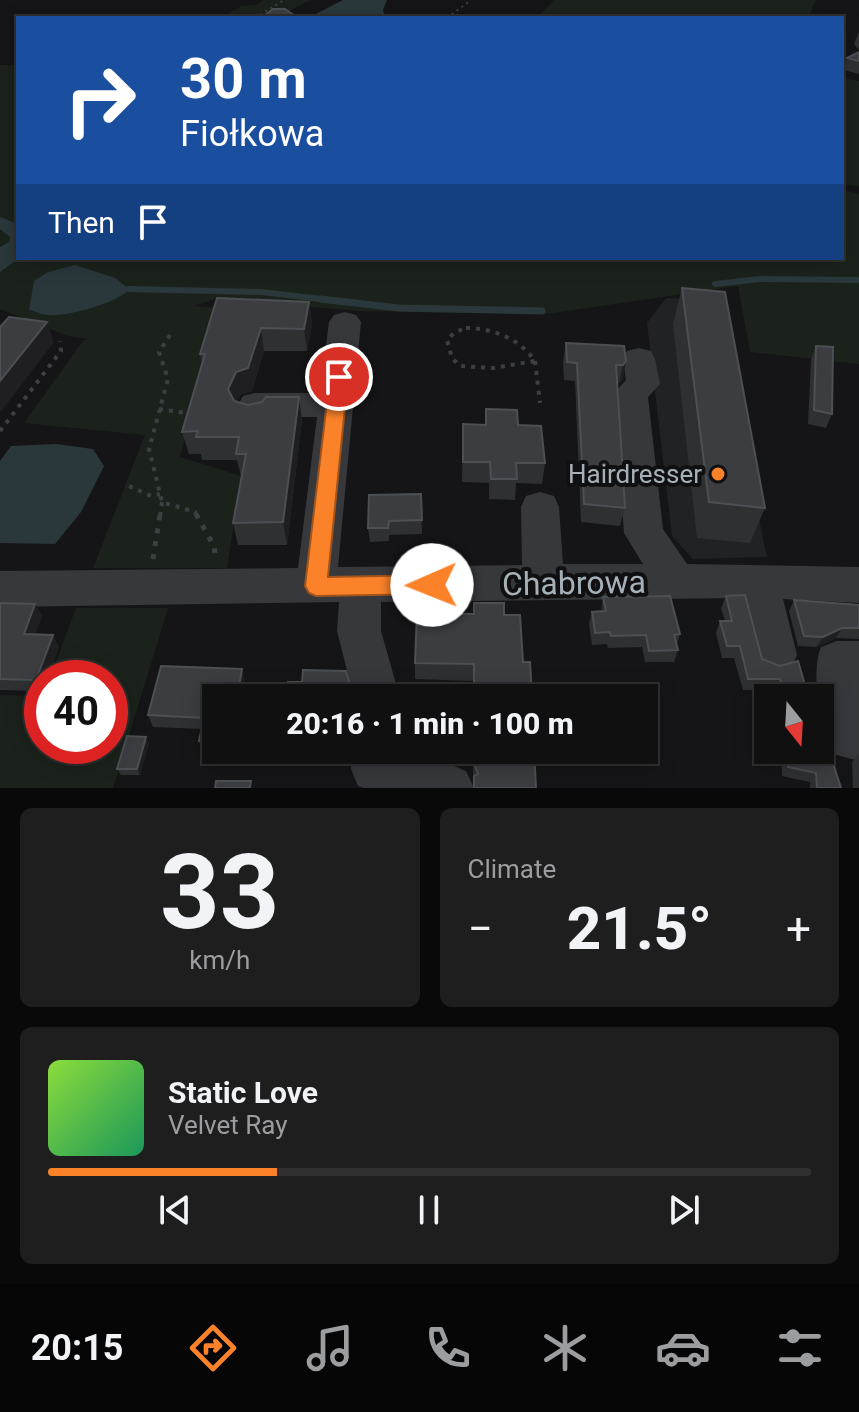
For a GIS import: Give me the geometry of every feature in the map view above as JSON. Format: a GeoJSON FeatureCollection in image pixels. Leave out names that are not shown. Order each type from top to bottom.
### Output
{"type":"FeatureCollection","features":[{"type":"Feature","properties":{"kind":"street"},"geometry":{"type":"LineString","coordinates":[[316,586],[345,322]]}},
{"type":"Feature","properties":{"kind":"street"},"geometry":{"type":"LineString","coordinates":[[639,359],[643,384],[631,393],[644,533],[669,569],[673,581]]}},
{"type":"Feature","properties":{"kind":"street"},"geometry":{"type":"LineString","coordinates":[[253,413],[255,405],[335,405]]}},
{"type":"Feature","properties":{"kind":"street"},"geometry":{"type":"LineString","coordinates":[[540,507],[543,583]]}},
{"type":"Feature","properties":{"kind":"street","name":"Chabrowa"},"geometry":{"type":"LineString","coordinates":[[0,589],[673,581],[859,585]]}},
{"type":"Feature","properties":{"kind":"street"},"geometry":{"type":"LineString","coordinates":[[758,581],[775,655]]}},
{"type":"Feature","properties":{"kind":"street"},"geometry":{"type":"LineString","coordinates":[[361,586],[359,631],[373,684]]}},
{"type":"Feature","properties":{"kind":"street"},"geometry":{"type":"LineString","coordinates":[[859,661],[837,661],[846,737],[859,738]]}},
{"type":"Feature","properties":{"kind":"street"},"geometry":{"type":"LineString","coordinates":[[376,764],[375,769],[449,788]]}},
{"type":"Feature","properties":{"kind":"path"},"geometry":{"type":"LineString","coordinates":[[258,16],[284,0]]}},
{"type":"Feature","properties":{"kind":"path"},"geometry":{"type":"LineString","coordinates":[[450,16],[471,0]]}},
{"type":"Feature","properties":{"kind":"path"},"geometry":{"type":"LineString","coordinates":[[535,361],[493,368],[460,366],[452,358],[447,340],[451,334],[463,329],[493,331],[511,338],[535,361],[540,403]]}},
{"type":"Feature","properties":{"kind":"path"},"geometry":{"type":"LineString","coordinates":[[155,565],[152,557],[162,502],[149,449],[168,379],[159,352],[170,335]]}},
{"type":"Feature","properties":{"kind":"path"},"geometry":{"type":"LineString","coordinates":[[0,431],[61,351],[60,341]]}},
{"type":"Feature","properties":{"kind":"path"},"geometry":{"type":"LineString","coordinates":[[159,409],[190,414]]}},
{"type":"Feature","properties":{"kind":"path"},"geometry":{"type":"LineString","coordinates":[[129,486],[151,496],[160,494]]}},
{"type":"Feature","properties":{"kind":"path"},"geometry":{"type":"LineString","coordinates":[[162,502],[195,512],[214,546],[217,574]]}},
{"type":"Feature","properties":{"kind":"shaded area"},"geometry":{"type":"Polygon","coordinates":[[[264,0],[311,0],[279,16],[225,16],[241,6],[256,5],[264,0]]]}},
{"type":"Feature","properties":{"kind":"shaded area"},"geometry":{"type":"Polygon","coordinates":[[[343,0],[387,0],[383,10],[384,16],[312,16],[343,0]]]}},
{"type":"Feature","properties":{"kind":"shaded area"},"geometry":{"type":"Polygon","coordinates":[[[554,0],[816,0],[809,16],[539,16],[554,0]]]}},
{"type":"Feature","properties":{"kind":"shaded area"},"geometry":{"type":"Polygon","coordinates":[[[0,65],[16,65],[16,260],[844,260],[844,190],[859,194],[859,364],[750,352],[738,286],[546,314],[356,311],[217,298],[195,306],[217,308],[180,457],[241,476],[227,568],[93,568],[145,435],[24,423],[83,341],[88,339],[68,336],[0,309],[0,65]]]}},
{"type":"Feature","properties":{"kind":"shaded area"},"geometry":{"type":"Polygon","coordinates":[[[844,78],[859,81],[859,186],[844,184],[844,78]]]}},
{"type":"Feature","properties":{"kind":"shaded area"},"geometry":{"type":"Polygon","coordinates":[[[0,217],[16,223],[16,260],[0,272],[0,247],[9,242],[10,237],[0,229],[0,217]]]}},
{"type":"Feature","properties":{"kind":"shaded area"},"geometry":{"type":"Polygon","coordinates":[[[75,265],[115,278],[129,289],[104,304],[79,311],[48,315],[29,310],[34,281],[48,272],[75,265]]]}},
{"type":"Feature","properties":{"kind":"shaded area"},"geometry":{"type":"Polygon","coordinates":[[[666,298],[713,300],[767,557],[693,559],[672,536],[647,323],[666,298]]]}},
{"type":"Feature","properties":{"kind":"shaded area"},"geometry":{"type":"Polygon","coordinates":[[[56,444],[93,449],[104,466],[81,512],[55,544],[0,543],[0,461],[11,446],[56,444]]]}},
{"type":"Feature","properties":{"kind":"shaded area"},"geometry":{"type":"Polygon","coordinates":[[[76,608],[168,608],[128,739],[128,660],[57,660],[76,608]]]}},
{"type":"Feature","properties":{"kind":"shaded area"},"geometry":{"type":"Polygon","coordinates":[[[0,695],[24,696],[24,764],[120,764],[113,788],[0,788],[0,695]]]}},
{"type":"Feature","properties":{"kind":"building"},"geometry":{"type":"Polygon","coordinates":[[[273,9],[285,9],[295,16],[264,16],[273,9]]]}},
{"type":"Feature","properties":{"kind":"building"},"geometry":{"type":"Polygon","coordinates":[[[859,52],[859,61],[847,58],[859,52]]]}},
{"type":"Feature","properties":{"kind":"building"},"geometry":{"type":"Polygon","coordinates":[[[682,288],[725,292],[765,508],[709,502],[682,288]]]}},
{"type":"Feature","properties":{"kind":"building"},"geometry":{"type":"Polygon","coordinates":[[[217,298],[309,302],[304,329],[261,328],[248,368],[236,372],[228,389],[234,401],[248,405],[262,402],[266,397],[299,397],[283,522],[233,523],[246,454],[236,454],[239,437],[196,437],[198,431],[182,432],[205,354],[200,354],[217,298]]]}},
{"type":"Feature","properties":{"kind":"building"},"geometry":{"type":"Polygon","coordinates":[[[9,317],[47,322],[0,381],[0,327],[9,317]]]}},
{"type":"Feature","properties":{"kind":"building"},"geometry":{"type":"Polygon","coordinates":[[[566,343],[624,346],[626,361],[623,365],[616,365],[625,508],[584,504],[577,363],[567,362],[566,343]]]}},
{"type":"Feature","properties":{"kind":"building"},"geometry":{"type":"Polygon","coordinates":[[[816,346],[833,347],[832,414],[814,410],[816,346]]]}},
{"type":"Feature","properties":{"kind":"building"},"geometry":{"type":"Polygon","coordinates":[[[486,409],[517,410],[518,425],[541,426],[545,463],[516,463],[517,479],[491,479],[490,462],[463,462],[463,424],[486,425],[486,409]]]}},
{"type":"Feature","properties":{"kind":"building"},"geometry":{"type":"Polygon","coordinates":[[[421,494],[422,520],[389,521],[388,528],[368,528],[369,495],[421,494]]]}},
{"type":"Feature","properties":{"kind":"building"},"geometry":{"type":"Polygon","coordinates":[[[745,595],[762,659],[780,666],[798,661],[805,684],[781,684],[780,679],[748,679],[740,646],[727,646],[720,621],[732,621],[726,596],[745,595]]]}},
{"type":"Feature","properties":{"kind":"building"},"geometry":{"type":"Polygon","coordinates":[[[670,596],[680,634],[674,635],[678,650],[649,651],[646,635],[595,633],[592,612],[606,611],[603,597],[670,596]]]}},
{"type":"Feature","properties":{"kind":"building"},"geometry":{"type":"Polygon","coordinates":[[[794,600],[859,605],[859,628],[842,628],[823,637],[804,636],[794,600]]]}},
{"type":"Feature","properties":{"kind":"building"},"geometry":{"type":"Polygon","coordinates":[[[0,603],[35,604],[24,634],[53,635],[44,660],[24,660],[24,680],[0,679],[0,603]]]}},
{"type":"Feature","properties":{"kind":"building"},"geometry":{"type":"Polygon","coordinates":[[[474,603],[504,603],[504,615],[520,615],[523,662],[530,662],[531,684],[474,684],[474,664],[415,663],[417,613],[474,614],[474,603]]]}},
{"type":"Feature","properties":{"kind":"building"},"geometry":{"type":"Polygon","coordinates":[[[161,666],[242,669],[239,684],[202,684],[202,718],[148,715],[161,666]]]}},
{"type":"Feature","properties":{"kind":"building"},"geometry":{"type":"Polygon","coordinates":[[[303,670],[346,671],[350,684],[288,684],[302,682],[303,670]]]}},
{"type":"Feature","properties":{"kind":"building"},"geometry":{"type":"Polygon","coordinates":[[[128,736],[146,737],[137,769],[117,769],[119,764],[128,764],[128,736]]]}},
{"type":"Feature","properties":{"kind":"building"},"geometry":{"type":"Polygon","coordinates":[[[474,764],[535,764],[536,788],[474,788],[474,776],[478,774],[474,764]]]}},
{"type":"Feature","properties":{"kind":"building"},"geometry":{"type":"Polygon","coordinates":[[[788,764],[833,764],[841,788],[817,788],[816,773],[788,767],[788,764]]]}},
{"type":"Feature","properties":{"kind":"building"},"geometry":{"type":"Polygon","coordinates":[[[216,781],[251,781],[250,788],[215,788],[216,781]]]}},
{"type":"Feature","properties":{"kind":"waterway"},"geometry":{"type":"LineString","coordinates":[[715,284],[760,279],[859,280]]}},
{"type":"Feature","properties":{"kind":"waterway"},"geometry":{"type":"LineString","coordinates":[[129,289],[261,292],[338,301]]}},
{"type":"Feature","properties":{"kind":"waterway"},"geometry":{"type":"LineString","coordinates":[[321,299],[398,308],[542,311]]}},
{"type":"Feature","properties":{"kind":"place","name":"Hairdresser"},"geometry":{"type":"Point","coordinates":[718,474]}},
{"type":"Feature","properties":{"kind":"route"},"geometry":{"type":"LineString","coordinates":[[339,377],[316,586],[432,585]]}}]}
